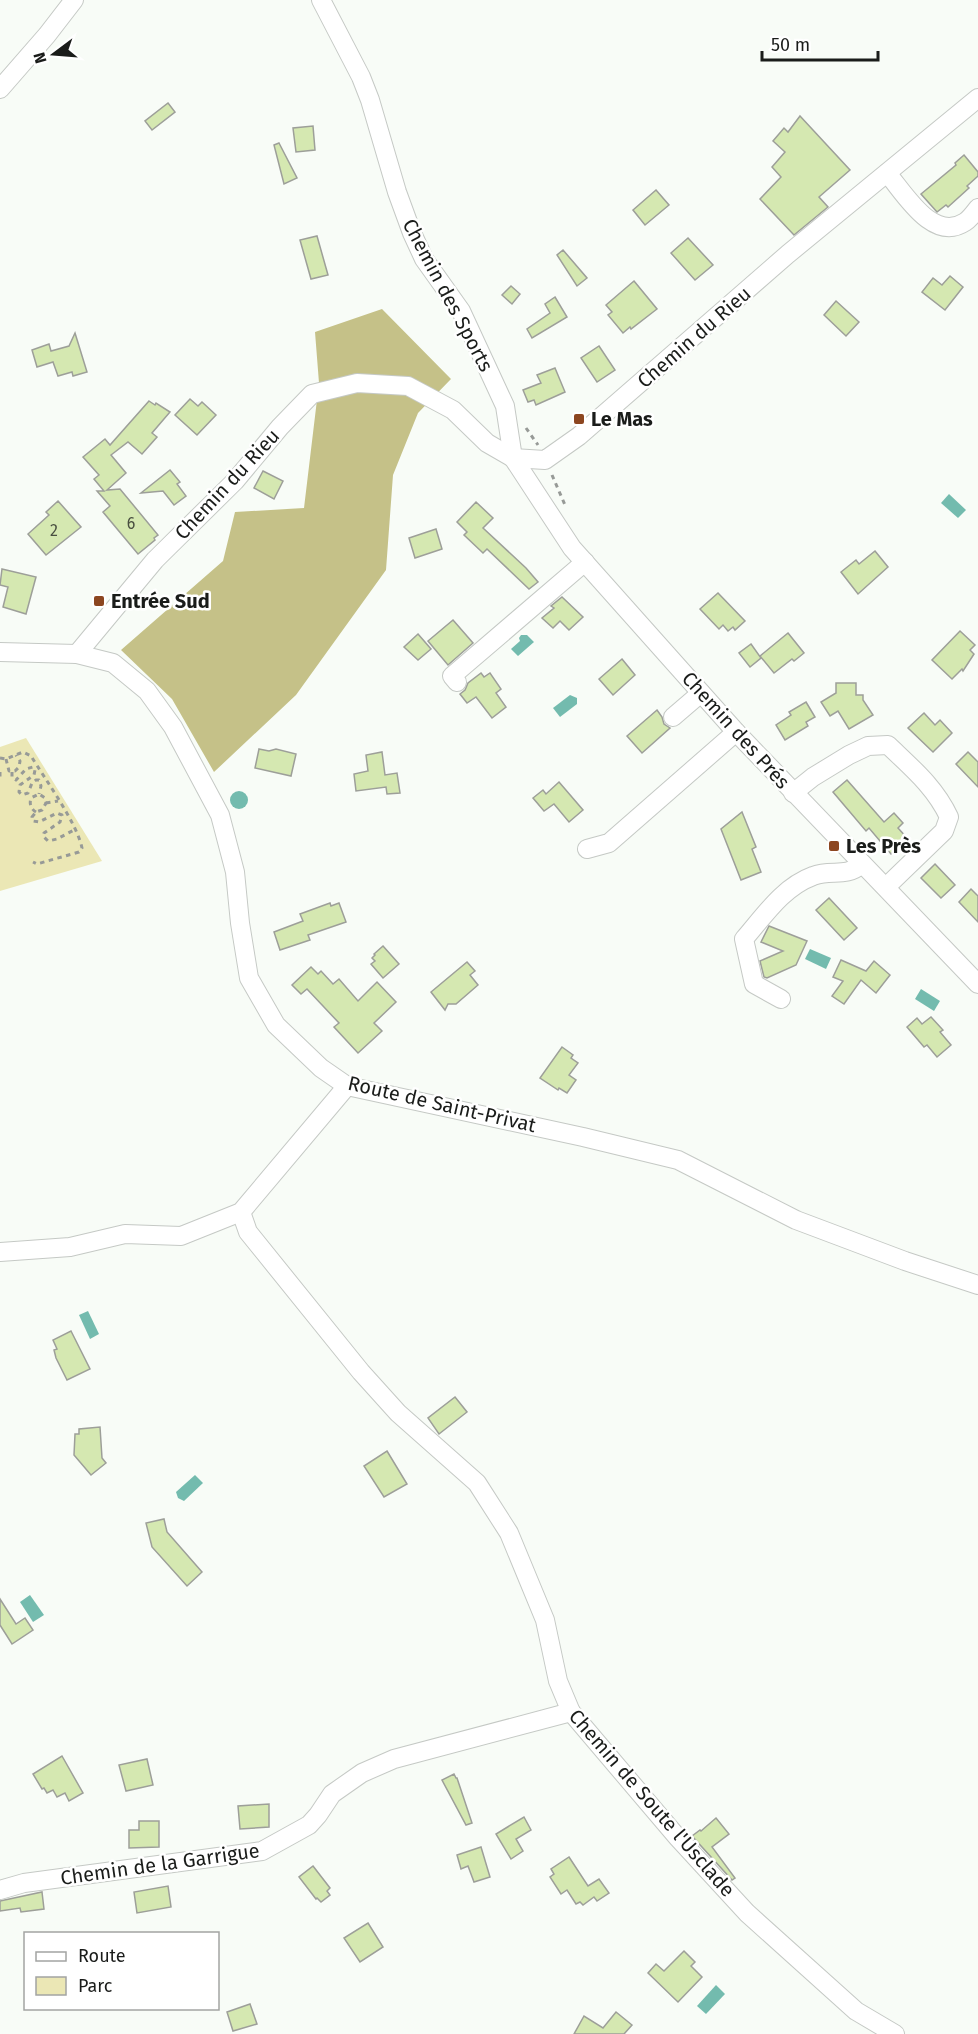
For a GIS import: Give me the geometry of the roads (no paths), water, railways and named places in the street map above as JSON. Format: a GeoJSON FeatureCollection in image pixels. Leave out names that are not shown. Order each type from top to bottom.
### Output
{"type":"FeatureCollection","features":[{"type":"Feature","properties":{"kind":"street"},"geometry":{"type":"LineString","coordinates":[[0,89],[74,0]]}},
{"type":"Feature","properties":{"kind":"street","name":"Chemin des Sports"},"geometry":{"type":"LineString","coordinates":[[321,0],[361,77],[370,100],[397,192],[412,233],[424,259],[460,311],[505,406],[513,458]]}},
{"type":"Feature","properties":{"kind":"street","name":"Chemin du Rieu"},"geometry":{"type":"LineString","coordinates":[[76,654],[155,560],[235,481],[280,427],[312,394],[357,382],[408,386],[453,410],[487,443],[513,458],[545,460],[579,436],[797,247],[978,98]]}},
{"type":"Feature","properties":{"kind":"street"},"geometry":{"type":"LineString","coordinates":[[887,172],[926,219],[939,227],[952,227],[966,222],[978,208]]}},
{"type":"Feature","properties":{"kind":"street","name":"Chemin des Prés"},"geometry":{"type":"LineString","coordinates":[[513,458],[572,548],[736,732],[978,984]]}},
{"type":"Feature","properties":{"kind":"street"},"geometry":{"type":"LineString","coordinates":[[457,682],[452,676],[585,562]]}},
{"type":"Feature","properties":{"kind":"street","name":"Route de Saint-Privat"},"geometry":{"type":"LineString","coordinates":[[0,652],[76,654],[113,663],[147,691],[173,727],[220,815],[235,872],[249,978],[276,1025],[321,1068],[347,1086],[584,1137],[678,1160],[796,1220],[978,1286]]}},
{"type":"Feature","properties":{"kind":"street"},"geometry":{"type":"LineString","coordinates":[[673,717],[701,693]]}},
{"type":"Feature","properties":{"kind":"street"},"geometry":{"type":"LineString","coordinates":[[587,849],[609,843],[736,732]]}},
{"type":"Feature","properties":{"kind":"street"},"geometry":{"type":"LineString","coordinates":[[793,793],[813,777],[868,746],[888,745],[921,777],[940,799],[949,817],[944,831],[886,887]]}},
{"type":"Feature","properties":{"kind":"street"},"geometry":{"type":"LineString","coordinates":[[781,999],[754,984],[744,939],[776,901],[804,880],[825,873],[852,872],[862,864]]}},
{"type":"Feature","properties":{"kind":"street"},"geometry":{"type":"LineString","coordinates":[[0,1252],[70,1247],[125,1234],[181,1236],[241,1212],[347,1086]]}},
{"type":"Feature","properties":{"kind":"street","name":"Chemin de Soute l'Usclade"},"geometry":{"type":"LineString","coordinates":[[241,1212],[248,1232],[361,1372],[398,1413],[477,1483],[509,1533],[545,1620],[558,1681],[571,1712],[678,1838],[747,1913],[856,2011],[895,2034]]}},
{"type":"Feature","properties":{"kind":"street","name":"Chemin de la Garrigue"},"geometry":{"type":"LineString","coordinates":[[0,1890],[24,1883],[246,1851],[262,1851],[309,1825],[332,1794],[362,1773],[394,1759],[571,1712]]}},
{"type":"Feature","properties":{"kind":"water"},"geometry":{"type":"Polygon","coordinates":[[[949,494],[966,510],[958,518],[941,503],[949,494]]]}},
{"type":"Feature","properties":{"kind":"water"},"geometry":{"type":"Polygon","coordinates":[[[521,635],[527,635],[534,642],[518,656],[511,649],[520,641],[521,635]]]}},
{"type":"Feature","properties":{"kind":"water"},"geometry":{"type":"Polygon","coordinates":[[[570,695],[577,698],[577,704],[560,717],[553,708],[570,695]]]}},
{"type":"Feature","properties":{"kind":"water"},"geometry":{"type":"Polygon","coordinates":[[[239,791],[245,794],[248,800],[245,806],[239,809],[233,806],[230,800],[233,794],[239,791]]]}},
{"type":"Feature","properties":{"kind":"water"},"geometry":{"type":"Polygon","coordinates":[[[810,949],[831,958],[826,969],[805,959],[810,949]]]}},
{"type":"Feature","properties":{"kind":"water"},"geometry":{"type":"Polygon","coordinates":[[[921,989],[940,1001],[934,1011],[915,999],[921,989]]]}},
{"type":"Feature","properties":{"kind":"water"},"geometry":{"type":"Polygon","coordinates":[[[88,1311],[99,1334],[90,1339],[79,1315],[88,1311]]]}},
{"type":"Feature","properties":{"kind":"water"},"geometry":{"type":"Polygon","coordinates":[[[195,1475],[203,1483],[184,1501],[178,1498],[176,1492],[195,1475]]]}},
{"type":"Feature","properties":{"kind":"water"},"geometry":{"type":"Polygon","coordinates":[[[30,1595],[44,1615],[33,1622],[20,1602],[30,1595]]]}},
{"type":"Feature","properties":{"kind":"water"},"geometry":{"type":"Polygon","coordinates":[[[716,1985],[725,1994],[706,2014],[697,2006],[716,1985]]]}},
{"type":"Feature","properties":{"kind":"place","name":"Le Mas"},"geometry":{"type":"Point","coordinates":[579,419]}},
{"type":"Feature","properties":{"kind":"place","name":"Entrée Sud"},"geometry":{"type":"Point","coordinates":[99,601]}},
{"type":"Feature","properties":{"kind":"place","name":"Les Près"},"geometry":{"type":"Point","coordinates":[834,846]}}]}
